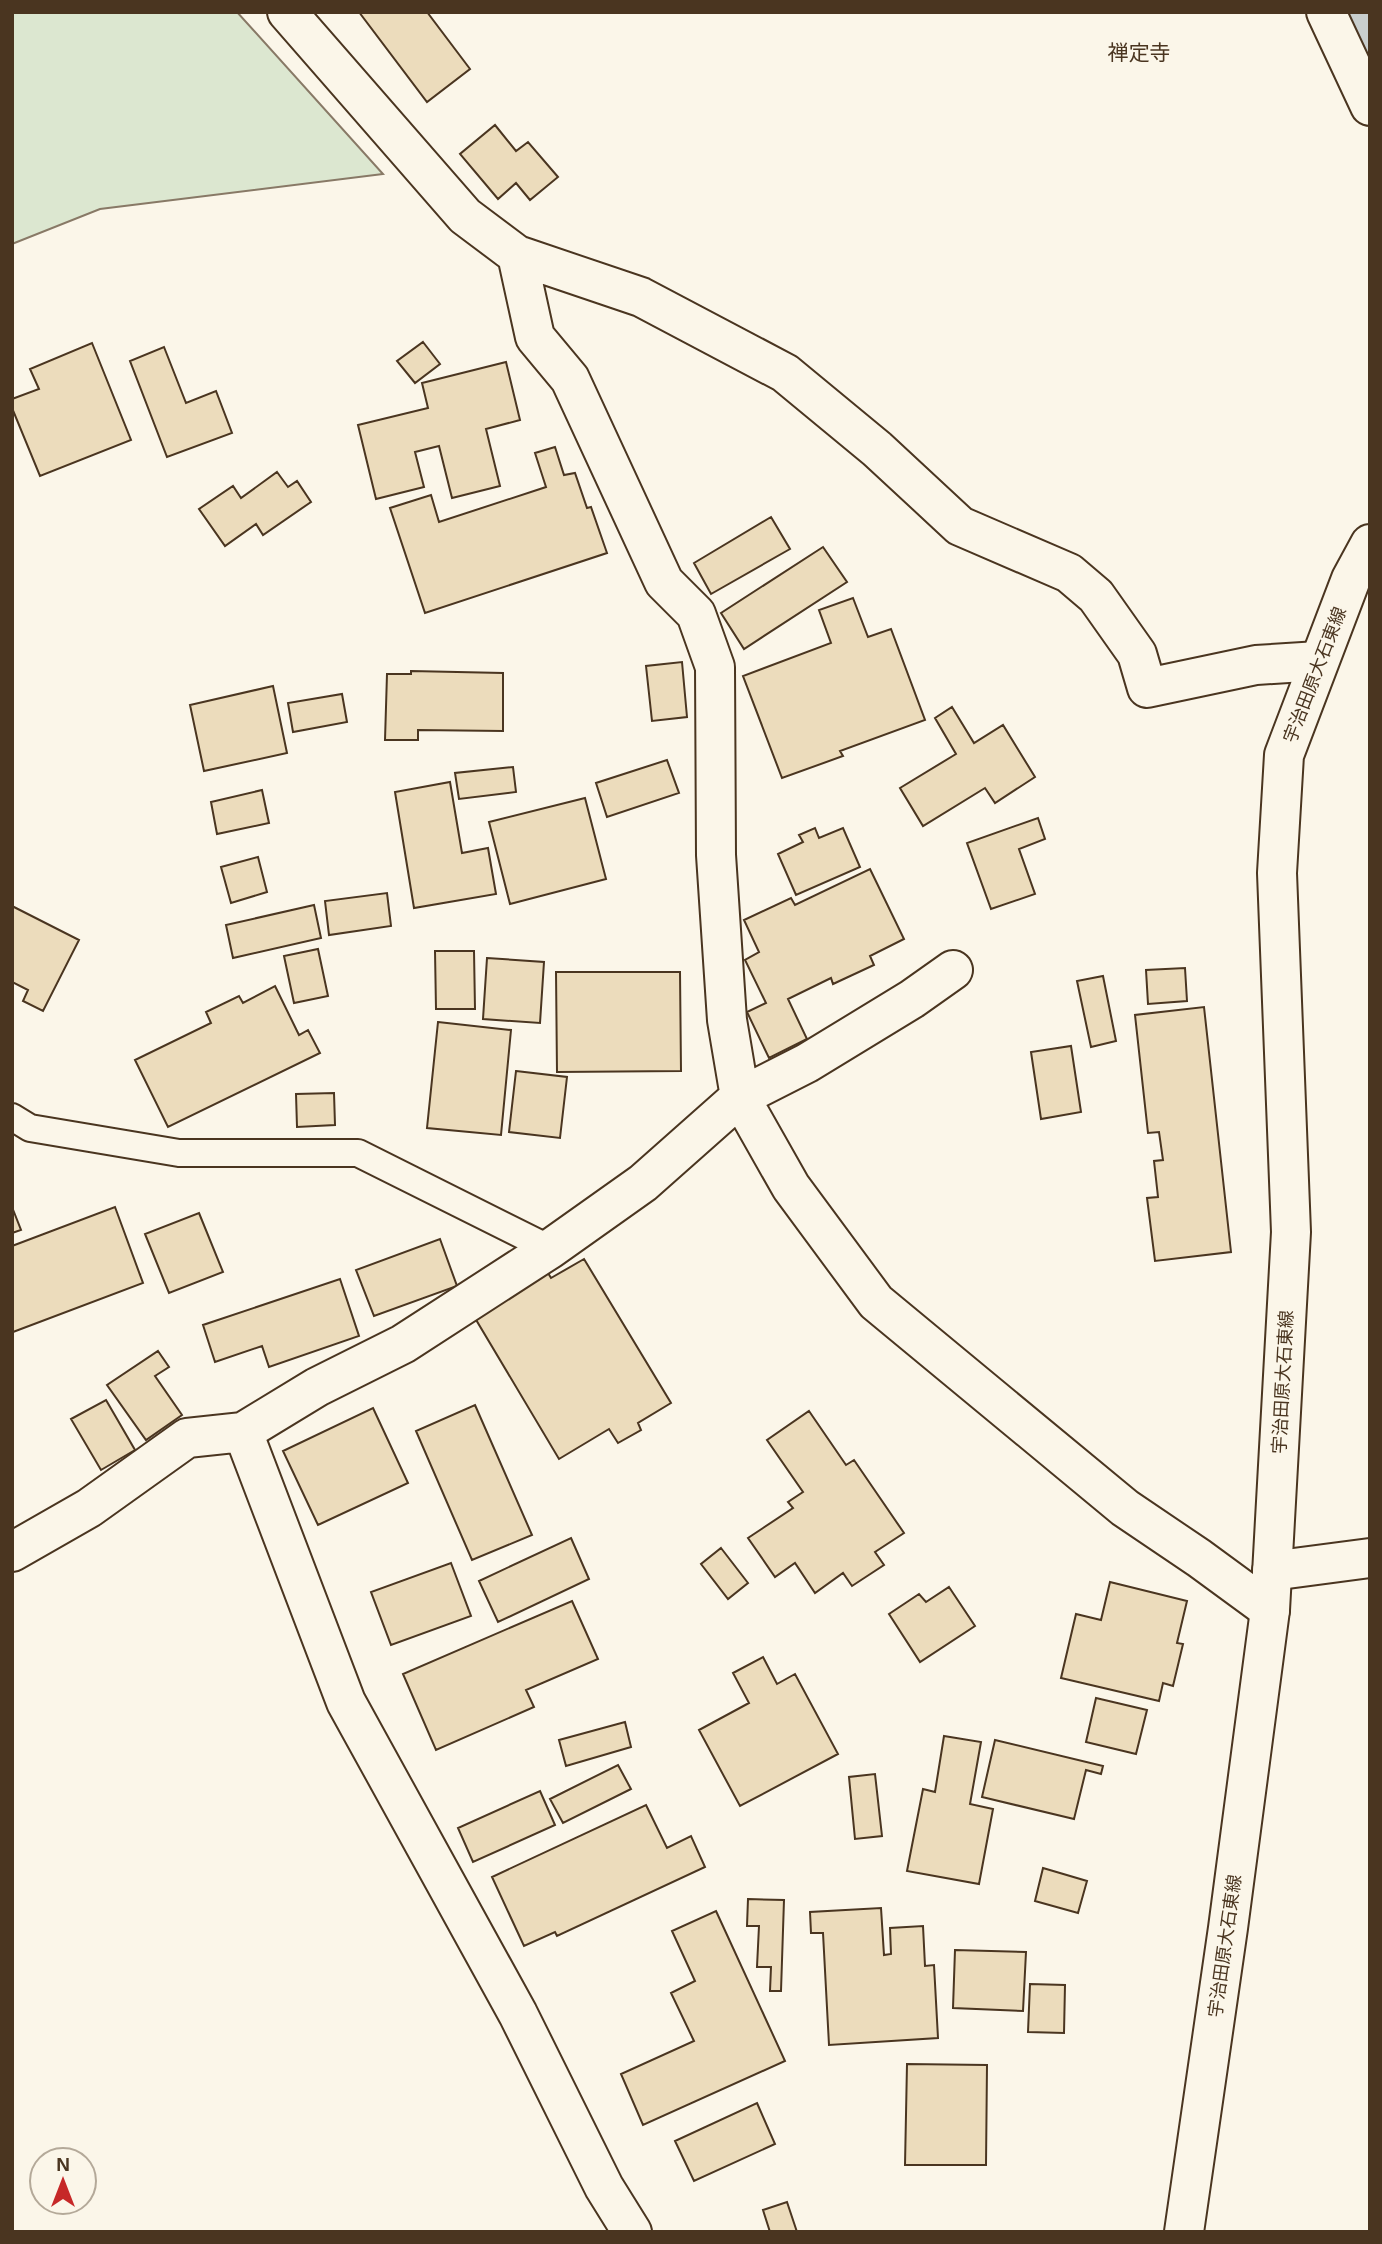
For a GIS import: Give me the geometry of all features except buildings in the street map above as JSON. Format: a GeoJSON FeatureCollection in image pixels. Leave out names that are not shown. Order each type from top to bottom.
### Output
{"type":"FeatureCollection","features":[{"type":"Feature","properties":{"kind":"street"},"geometry":{"type":"LineString","coordinates":[[288,12],[465,216],[517,255],[641,297],[785,373],[877,449],[960,526],[1069,573],[1087,588],[1096,596],[1137,654],[1147,688],[1256,665],[1320,661]]}},
{"type":"Feature","properties":{"kind":"street"},"geometry":{"type":"LineString","coordinates":[[1326,12],[1370,106]]}},
{"type":"Feature","properties":{"kind":"street"},"geometry":{"type":"LineString","coordinates":[[517,255],[535,337],[570,379],[664,582],[696,614],[715,667],[716,855],[727,1020],[740,1097],[792,1187],[876,1301],[1125,1508],[1270,1610]]}},
{"type":"Feature","properties":{"kind":"street","name":"宇治田原大石東線"},"geometry":{"type":"LineString","coordinates":[[1184,2232],[1270,1610],[1292,1232],[1277,873],[1284,755],[1351,579],[1370,544]]}},
{"type":"Feature","properties":{"kind":"street"},"geometry":{"type":"LineString","coordinates":[[12,1552],[89,1508],[187,1438],[243,1432],[317,1387],[403,1344],[550,1249],[643,1183],[740,1097],[807,1063],[912,999],[953,970]]}},
{"type":"Feature","properties":{"kind":"street"},"geometry":{"type":"LineString","coordinates":[[243,1432],[346,1702],[518,2014],[604,2187],[632,2232]]}},
{"type":"Feature","properties":{"kind":"street"},"geometry":{"type":"LineString","coordinates":[[1272,1571],[1370,1558]]}},
{"type":"Feature","properties":{"kind":"lane"},"geometry":{"type":"LineString","coordinates":[[12,1117],[30,1128],[179,1153],[358,1153],[550,1249]]}},
{"type":"Feature","properties":{"kind":"green space"},"geometry":{"type":"Polygon","coordinates":[[[12,12],[237,12],[383,174],[100,209],[12,244],[12,12]]]}},
{"type":"Feature","properties":{"kind":"waterway"},"geometry":{"type":"LineString","coordinates":[[1362,12],[1370,24]]}},
{"type":"Feature","properties":{"kind":"district","name":"禅定寺"},"geometry":{"type":"Point","coordinates":[1139,52]}}]}
